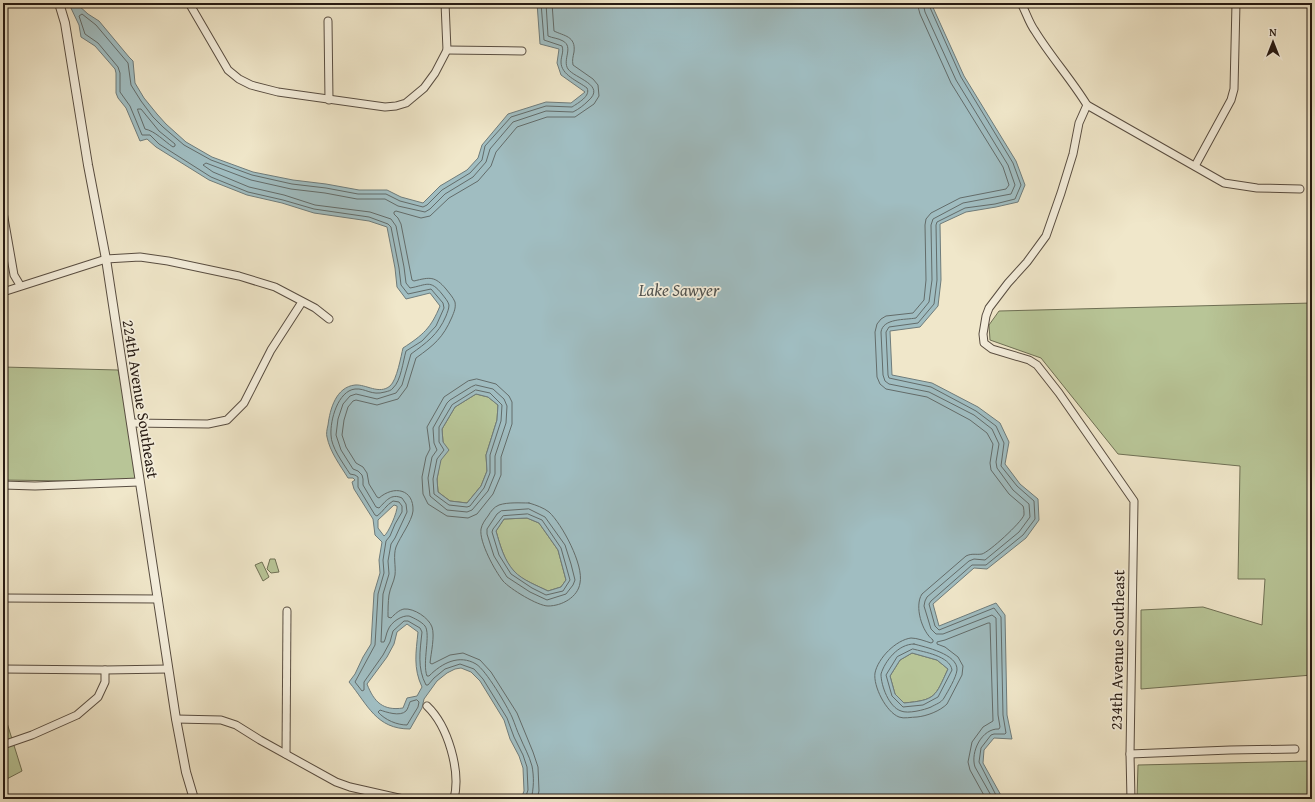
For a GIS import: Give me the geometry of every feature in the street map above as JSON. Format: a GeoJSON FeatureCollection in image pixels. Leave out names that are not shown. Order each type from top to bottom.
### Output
{"type":"FeatureCollection","features":[{"type":"Feature","properties":{"kind":"street","name":"224th Avenue Southeast"},"geometry":{"type":"LineString","coordinates":[[59,3],[65,23],[88,165],[106,259],[176,719],[186,772],[194,799]]}},
{"type":"Feature","properties":{"kind":"street"},"geometry":{"type":"LineString","coordinates":[[189,3],[228,70],[238,79],[251,85],[278,92],[385,107],[396,106],[406,102],[424,88],[435,73],[447,50],[445,3]]}},
{"type":"Feature","properties":{"kind":"street"},"geometry":{"type":"LineString","coordinates":[[1021,3],[1034,30],[1056,62],[1073,83],[1087,105],[1224,183],[1257,188],[1300,189]]}},
{"type":"Feature","properties":{"kind":"street"},"geometry":{"type":"LineString","coordinates":[[1195,166],[1231,100],[1234,89],[1236,3]]}},
{"type":"Feature","properties":{"kind":"street"},"geometry":{"type":"LineString","coordinates":[[328,21],[329,100]]}},
{"type":"Feature","properties":{"kind":"street"},"geometry":{"type":"LineString","coordinates":[[447,50],[522,51]]}},
{"type":"Feature","properties":{"kind":"street","name":"234th Avenue Southeast"},"geometry":{"type":"LineString","coordinates":[[1087,105],[1078,124],[1073,154],[1046,236],[990,308],[986,316],[983,334],[984,344],[992,349],[1030,360],[1036,365],[1059,393],[1134,501],[1130,754],[1131,799]]}},
{"type":"Feature","properties":{"kind":"street"},"geometry":{"type":"LineString","coordinates":[[3,212],[14,276],[20,286]]}},
{"type":"Feature","properties":{"kind":"street"},"geometry":{"type":"LineString","coordinates":[[3,292],[106,259],[140,257],[168,261],[239,276],[275,287],[315,308],[329,319]]}},
{"type":"Feature","properties":{"kind":"street"},"geometry":{"type":"LineString","coordinates":[[131,423],[208,424],[227,420],[244,403],[271,350],[302,302]]}},
{"type":"Feature","properties":{"kind":"street"},"geometry":{"type":"LineString","coordinates":[[3,486],[139,482]]}},
{"type":"Feature","properties":{"kind":"street"},"geometry":{"type":"LineString","coordinates":[[3,598],[158,599]]}},
{"type":"Feature","properties":{"kind":"street"},"geometry":{"type":"LineString","coordinates":[[286,754],[287,610]]}},
{"type":"Feature","properties":{"kind":"street"},"geometry":{"type":"LineString","coordinates":[[3,669],[168,669]]}},
{"type":"Feature","properties":{"kind":"street"},"geometry":{"type":"LineString","coordinates":[[3,745],[32,735],[77,715],[98,697],[105,682],[105,670]]}},
{"type":"Feature","properties":{"kind":"street"},"geometry":{"type":"LineString","coordinates":[[427,706],[434,713],[441,724],[452,753],[457,779],[454,799]]}},
{"type":"Feature","properties":{"kind":"street"},"geometry":{"type":"LineString","coordinates":[[176,719],[221,720],[236,725],[336,782],[350,787],[403,799]]}},
{"type":"Feature","properties":{"kind":"street"},"geometry":{"type":"LineString","coordinates":[[1130,754],[1295,749]]}},
{"type":"Feature","properties":{"kind":"green space"},"geometry":{"type":"Polygon","coordinates":[[[1312,303],[1312,675],[1141,689],[1141,610],[1203,607],[1262,625],[1265,579],[1238,579],[1240,466],[1118,454],[1041,358],[990,340],[989,325],[999,311],[1312,303]]]}},
{"type":"Feature","properties":{"kind":"green space"},"geometry":{"type":"Polygon","coordinates":[[[3,367],[118,370],[131,423],[139,482],[3,480],[3,367]]]}},
{"type":"Feature","properties":{"kind":"green space"},"geometry":{"type":"Polygon","coordinates":[[[476,394],[488,397],[498,405],[497,420],[486,455],[487,471],[481,486],[467,503],[450,501],[438,492],[437,479],[443,442],[442,429],[455,407],[476,394]]]}},
{"type":"Feature","properties":{"kind":"green space"},"geometry":{"type":"Polygon","coordinates":[[[527,518],[539,523],[558,550],[566,580],[561,587],[548,591],[526,580],[514,572],[505,557],[496,531],[504,519],[527,518]]]}},
{"type":"Feature","properties":{"kind":"green space"},"geometry":{"type":"Polygon","coordinates":[[[270,559],[275,559],[279,572],[271,573],[267,569],[270,559]]]}},
{"type":"Feature","properties":{"kind":"green space"},"geometry":{"type":"Polygon","coordinates":[[[262,562],[269,577],[263,581],[255,565],[262,562]]]}},
{"type":"Feature","properties":{"kind":"green space"},"geometry":{"type":"Polygon","coordinates":[[[912,653],[937,660],[948,669],[940,686],[933,695],[923,700],[904,703],[895,694],[890,676],[900,660],[912,653]]]}},
{"type":"Feature","properties":{"kind":"green space"},"geometry":{"type":"Polygon","coordinates":[[[3,722],[7,723],[22,771],[3,781],[3,722]]]}},
{"type":"Feature","properties":{"kind":"green space"},"geometry":{"type":"Polygon","coordinates":[[[1312,761],[1312,799],[1137,799],[1138,765],[1312,761]]]}},
{"type":"Feature","properties":{"kind":"water","name":"Lake Sawyer"},"geometry":{"type":"Polygon","coordinates":[[[71,3],[78,5],[99,21],[133,61],[135,83],[144,98],[166,124],[186,142],[212,157],[253,172],[359,190],[387,190],[401,197],[423,203],[440,186],[467,170],[478,158],[482,145],[508,114],[546,102],[571,103],[585,92],[561,75],[557,63],[559,49],[540,44],[537,3],[931,3],[964,76],[1016,161],[1025,185],[1018,202],[966,212],[940,224],[941,280],[938,306],[920,327],[890,331],[892,375],[932,383],[978,407],[1000,423],[1009,442],[1005,464],[1020,484],[1038,499],[1039,520],[1026,538],[987,569],[974,568],[933,604],[939,626],[996,603],[1005,615],[1007,715],[1012,739],[994,738],[984,750],[983,763],[1003,799],[521,799],[524,791],[523,768],[519,756],[510,739],[504,720],[480,681],[471,672],[461,668],[447,673],[437,681],[424,699],[422,708],[410,729],[398,728],[381,720],[368,707],[349,682],[371,644],[374,593],[380,573],[379,560],[382,542],[375,535],[373,519],[354,489],[352,482],[355,480],[353,478],[348,478],[328,443],[327,431],[332,406],[343,390],[355,385],[381,390],[390,386],[397,373],[403,348],[416,339],[430,326],[440,306],[430,293],[406,299],[397,287],[387,227],[369,221],[314,213],[282,203],[247,195],[209,180],[156,147],[147,139],[140,141],[126,108],[116,93],[115,69],[95,46],[81,37],[79,25],[70,6],[71,3]],[[476,394],[455,407],[442,429],[443,442],[449,450],[441,460],[437,479],[438,492],[450,501],[467,503],[481,486],[487,471],[486,455],[497,420],[498,405],[488,397],[476,394]],[[394,505],[378,520],[378,528],[384,536],[388,531],[396,513],[397,506],[394,505]],[[527,518],[504,519],[496,531],[505,557],[514,571],[526,580],[548,591],[561,587],[566,580],[558,550],[539,523],[527,518]],[[407,624],[397,632],[394,644],[387,657],[367,684],[373,696],[380,704],[396,709],[403,708],[407,698],[417,696],[422,687],[416,667],[418,632],[407,624]],[[912,653],[900,660],[890,676],[895,694],[904,703],[915,702],[929,698],[937,691],[948,669],[937,660],[912,653]]]}}]}
